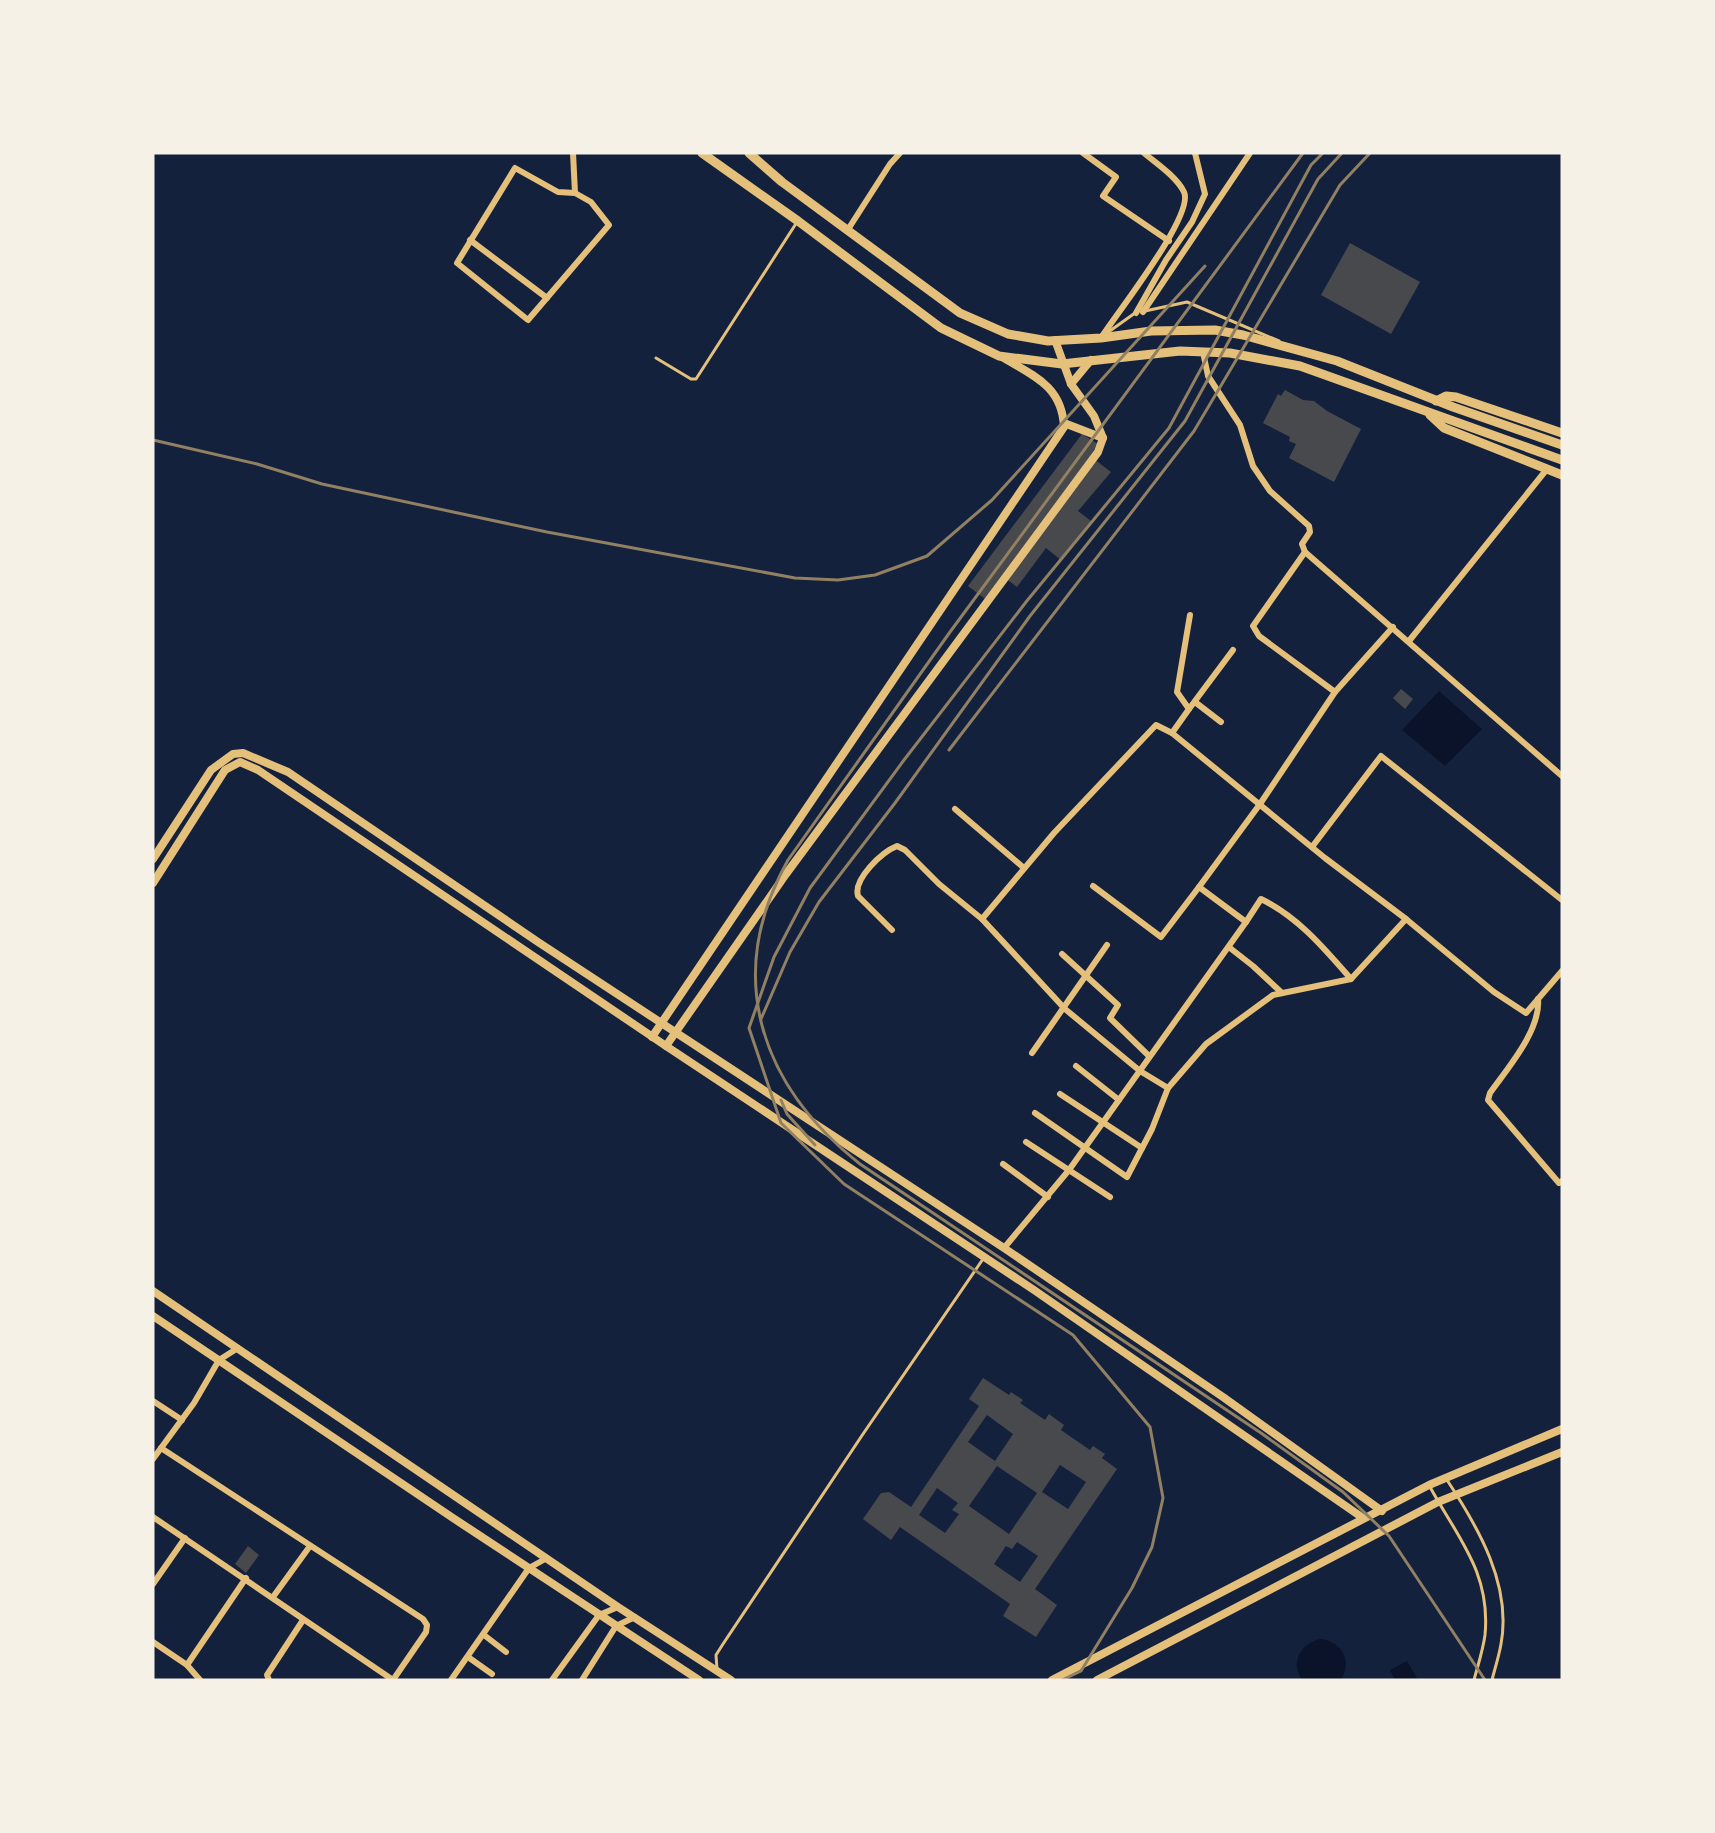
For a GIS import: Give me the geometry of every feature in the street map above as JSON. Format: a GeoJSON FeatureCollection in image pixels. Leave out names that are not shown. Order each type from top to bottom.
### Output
{"type":"FeatureCollection","features":[{"type":"Feature","properties":{"kind":"main road"},"geometry":{"type":"LineString","coordinates":[[702,153],[798,221],[941,328],[999,356],[1062,364],[1180,351],[1230,353],[1300,366],[1562,460]]}},
{"type":"Feature","properties":{"kind":"main road"},"geometry":{"type":"LineString","coordinates":[[749,153],[782,182],[846,231],[960,313],[1008,334],[1055,340],[1101,338],[1151,331],[1215,330],[1296,348],[1337,361],[1453,407],[1562,445]]}},
{"type":"Feature","properties":{"kind":"main road"},"geometry":{"type":"LineString","coordinates":[[1436,400],[1446,396],[1456,398],[1562,433]]}},
{"type":"Feature","properties":{"kind":"main road"},"geometry":{"type":"LineString","coordinates":[[1426,412],[1444,428],[1562,475]]}},
{"type":"Feature","properties":{"kind":"main road"},"geometry":{"type":"LineString","coordinates":[[1052,1680],[1429,1485],[1562,1429]]}},
{"type":"Feature","properties":{"kind":"main road"},"geometry":{"type":"LineString","coordinates":[[1097,1680],[1438,1502],[1562,1452]]}},
{"type":"Feature","properties":{"kind":"street"},"geometry":{"type":"LineString","coordinates":[[573,153],[576,193]]}},
{"type":"Feature","properties":{"kind":"street"},"geometry":{"type":"LineString","coordinates":[[846,231],[890,164],[900,153]]}},
{"type":"Feature","properties":{"kind":"street"},"geometry":{"type":"LineString","coordinates":[[1083,153],[1116,177],[1103,196],[1169,241]]}},
{"type":"Feature","properties":{"kind":"street"},"geometry":{"type":"LineString","coordinates":[[1101,338],[1169,241],[1186,203],[1184,191],[1144,153]]}},
{"type":"Feature","properties":{"kind":"street"},"geometry":{"type":"LineString","coordinates":[[1136,313],[1166,260],[1192,222],[1205,194],[1195,153]]}},
{"type":"Feature","properties":{"kind":"street"},"geometry":{"type":"LineString","coordinates":[[1143,312],[1250,153]]}},
{"type":"Feature","properties":{"kind":"street"},"geometry":{"type":"LineString","coordinates":[[516,168],[558,192],[576,193],[595,206],[609,225],[527,319],[457,264],[516,168]]}},
{"type":"Feature","properties":{"kind":"street"},"geometry":{"type":"LineString","coordinates":[[470,240],[547,298]]}},
{"type":"Feature","properties":{"kind":"street"},"geometry":{"type":"LineString","coordinates":[[666,1046],[786,873],[1098,452],[1104,438],[1094,416],[1071,384],[1055,340]]}},
{"type":"Feature","properties":{"kind":"street"},"geometry":{"type":"LineString","coordinates":[[1203,352],[1208,376],[1240,425],[1253,466],[1270,490],[1309,526],[1310,532],[1302,544],[1305,552],[1562,776]]}},
{"type":"Feature","properties":{"kind":"street"},"geometry":{"type":"LineString","coordinates":[[652,1036],[1064,427],[1059,400],[1043,381],[999,356]]}},
{"type":"Feature","properties":{"kind":"street"},"geometry":{"type":"LineString","coordinates":[[1071,384],[1091,360]]}},
{"type":"Feature","properties":{"kind":"street"},"geometry":{"type":"LineString","coordinates":[[1064,423],[1104,438]]}},
{"type":"Feature","properties":{"kind":"street"},"geometry":{"type":"LineString","coordinates":[[1409,641],[1547,469]]}},
{"type":"Feature","properties":{"kind":"street"},"geometry":{"type":"LineString","coordinates":[[1305,552],[1253,626],[1259,636],[1335,692]]}},
{"type":"Feature","properties":{"kind":"street"},"geometry":{"type":"LineString","coordinates":[[1189,709],[1177,692],[1190,615]]}},
{"type":"Feature","properties":{"kind":"street"},"geometry":{"type":"LineString","coordinates":[[1093,886],[1161,937],[1260,804],[1335,692],[1393,627]]}},
{"type":"Feature","properties":{"kind":"street"},"geometry":{"type":"LineString","coordinates":[[1172,733],[1233,650]]}},
{"type":"Feature","properties":{"kind":"street"},"geometry":{"type":"LineString","coordinates":[[1195,702],[1221,722]]}},
{"type":"Feature","properties":{"kind":"street"},"geometry":{"type":"LineString","coordinates":[[982,919],[1053,833],[1156,725],[1172,733],[1494,992],[1526,1013],[1562,971]]}},
{"type":"Feature","properties":{"kind":"street"},"geometry":{"type":"LineString","coordinates":[[153,859],[211,770],[223,759],[243,753],[288,772],[661,1023],[1004,1248],[1223,1397],[1382,1511]]}},
{"type":"Feature","properties":{"kind":"street"},"geometry":{"type":"LineString","coordinates":[[1312,847],[1381,756],[1562,900]]}},
{"type":"Feature","properties":{"kind":"street"},"geometry":{"type":"LineString","coordinates":[[153,883],[225,770],[240,762],[258,770],[666,1046],[985,1257],[1363,1518]]}},
{"type":"Feature","properties":{"kind":"street"},"geometry":{"type":"LineString","coordinates":[[955,809],[1024,868]]}},
{"type":"Feature","properties":{"kind":"street"},"geometry":{"type":"LineString","coordinates":[[892,930],[858,896],[856,890],[858,883],[874,865],[897,846],[905,850],[939,884],[982,919],[1065,1009],[1140,1071],[1168,1088]]}},
{"type":"Feature","properties":{"kind":"street"},"geometry":{"type":"LineString","coordinates":[[1199,887],[1246,922]]}},
{"type":"Feature","properties":{"kind":"street"},"geometry":{"type":"LineString","coordinates":[[1004,1248],[1069,1170],[1149,1056],[1230,948],[1261,899],[1272,904],[1302,926],[1351,979]]}},
{"type":"Feature","properties":{"kind":"street"},"geometry":{"type":"LineString","coordinates":[[1035,1113],[1127,1176],[1168,1088],[1206,1044],[1273,995],[1351,979],[1406,919]]}},
{"type":"Feature","properties":{"kind":"street"},"geometry":{"type":"LineString","coordinates":[[1032,1053],[1065,1009],[1107,945]]}},
{"type":"Feature","properties":{"kind":"street"},"geometry":{"type":"LineString","coordinates":[[1230,948],[1282,993]]}},
{"type":"Feature","properties":{"kind":"street"},"geometry":{"type":"LineString","coordinates":[[1062,954],[1118,1005],[1110,1018],[1149,1056]]}},
{"type":"Feature","properties":{"kind":"street"},"geometry":{"type":"LineString","coordinates":[[1538,999],[1536,1019],[1517,1054],[1490,1093],[1488,1100],[1559,1183],[1562,1180]]}},
{"type":"Feature","properties":{"kind":"street"},"geometry":{"type":"LineString","coordinates":[[1076,1066],[1119,1100]]}},
{"type":"Feature","properties":{"kind":"street"},"geometry":{"type":"LineString","coordinates":[[1060,1094],[1142,1148]]}},
{"type":"Feature","properties":{"kind":"street"},"geometry":{"type":"LineString","coordinates":[[1026,1142],[1110,1197]]}},
{"type":"Feature","properties":{"kind":"street"},"geometry":{"type":"LineString","coordinates":[[1003,1164],[1048,1197]]}},
{"type":"Feature","properties":{"kind":"street"},"geometry":{"type":"LineString","coordinates":[[153,1291],[618,1607],[731,1680]]}},
{"type":"Feature","properties":{"kind":"street"},"geometry":{"type":"LineString","coordinates":[[153,1316],[699,1680]]}},
{"type":"Feature","properties":{"kind":"street"},"geometry":{"type":"LineString","coordinates":[[153,1459],[182,1420],[219,1360],[238,1348]]}},
{"type":"Feature","properties":{"kind":"street"},"geometry":{"type":"LineString","coordinates":[[153,1401],[182,1420]]}},
{"type":"Feature","properties":{"kind":"street"},"geometry":{"type":"LineString","coordinates":[[153,1517],[393,1680],[426,1632],[427,1625],[423,1619],[161,1448]]}},
{"type":"Feature","properties":{"kind":"street"},"geometry":{"type":"LineString","coordinates":[[153,1584],[185,1538]]}},
{"type":"Feature","properties":{"kind":"street"},"geometry":{"type":"LineString","coordinates":[[273,1597],[310,1546]]}},
{"type":"Feature","properties":{"kind":"street"},"geometry":{"type":"LineString","coordinates":[[451,1680],[529,1568],[547,1558]]}},
{"type":"Feature","properties":{"kind":"street"},"geometry":{"type":"LineString","coordinates":[[187,1665],[246,1578]]}},
{"type":"Feature","properties":{"kind":"street"},"geometry":{"type":"LineString","coordinates":[[552,1680],[599,1615],[618,1607]]}},
{"type":"Feature","properties":{"kind":"street"},"geometry":{"type":"LineString","coordinates":[[582,1680],[616,1626],[635,1617]]}},
{"type":"Feature","properties":{"kind":"street"},"geometry":{"type":"LineString","coordinates":[[268,1678],[303,1620]]}},
{"type":"Feature","properties":{"kind":"street"},"geometry":{"type":"LineString","coordinates":[[484,1635],[506,1652]]}},
{"type":"Feature","properties":{"kind":"street"},"geometry":{"type":"LineString","coordinates":[[153,1642],[187,1665],[200,1680]]}},
{"type":"Feature","properties":{"kind":"street"},"geometry":{"type":"LineString","coordinates":[[468,1657],[492,1674]]}},
{"type":"Feature","properties":{"kind":"lane"},"geometry":{"type":"LineString","coordinates":[[657,358],[691,379],[696,379],[798,221]]}},
{"type":"Feature","properties":{"kind":"lane"},"geometry":{"type":"LineString","coordinates":[[1101,338],[1136,313],[1187,302],[1296,348]]}},
{"type":"Feature","properties":{"kind":"lane"},"geometry":{"type":"LineString","coordinates":[[717,1671],[716,1655],[863,1434],[985,1257]]}},
{"type":"Feature","properties":{"kind":"lane"},"geometry":{"type":"LineString","coordinates":[[1447,1479],[1476,1528],[1494,1567],[1501,1599],[1502,1642],[1491,1680]]}},
{"type":"Feature","properties":{"kind":"lane"},"geometry":{"type":"LineString","coordinates":[[1429,1485],[1454,1526],[1484,1586],[1485,1637],[1474,1680]]}},
{"type":"Feature","properties":{"kind":"water"},"geometry":{"type":"Polygon","coordinates":[[[1439,691],[1482,729],[1445,766],[1402,730],[1439,691]]]}},
{"type":"Feature","properties":{"kind":"water"},"geometry":{"type":"Polygon","coordinates":[[[1320,1639],[1334,1643],[1343,1653],[1346,1665],[1341,1680],[1302,1680],[1297,1667],[1299,1655],[1307,1645],[1320,1639]]]}},
{"type":"Feature","properties":{"kind":"water"},"geometry":{"type":"Polygon","coordinates":[[[1407,1661],[1418,1680],[1395,1680],[1390,1670],[1407,1661]]]}},
{"type":"Feature","properties":{"kind":"building"},"geometry":{"type":"Polygon","coordinates":[[[1350,243],[1420,282],[1391,334],[1321,295],[1350,243]]]}},
{"type":"Feature","properties":{"kind":"building"},"geometry":{"type":"Polygon","coordinates":[[[1285,390],[1303,400],[1314,401],[1327,411],[1361,429],[1334,482],[1289,458],[1296,444],[1289,441],[1290,437],[1263,423],[1278,394],[1281,396],[1285,390]]]}},
{"type":"Feature","properties":{"kind":"building"},"geometry":{"type":"Polygon","coordinates":[[[1082,434],[1098,444],[1090,456],[1111,472],[1078,511],[1091,521],[1061,560],[1046,548],[1017,587],[1005,578],[988,601],[968,586],[1082,434]]]}},
{"type":"Feature","properties":{"kind":"building"},"geometry":{"type":"Polygon","coordinates":[[[1401,689],[1413,699],[1405,709],[1393,698],[1401,689]]]}},
{"type":"Feature","properties":{"kind":"building"},"geometry":{"type":"Polygon","coordinates":[[[983,1378],[1009,1395],[1011,1392],[1023,1400],[1020,1403],[1045,1420],[1049,1414],[1064,1425],[1061,1430],[1090,1450],[1093,1446],[1105,1454],[1102,1458],[1117,1469],[1035,1589],[1057,1605],[1036,1637],[1003,1616],[1010,1604],[900,1527],[891,1540],[863,1519],[881,1493],[889,1492],[911,1507],[979,1406],[969,1399],[983,1378]],[[987,1415],[968,1442],[995,1461],[1013,1434],[987,1415]],[[1060,1465],[1042,1492],[1068,1509],[1086,1482],[1060,1465]],[[997,1466],[969,1506],[1009,1534],[1037,1493],[997,1466]],[[937,1488],[919,1515],[945,1533],[959,1514],[952,1510],[958,1503],[937,1488]],[[1017,1542],[1012,1549],[1006,1546],[994,1564],[1020,1582],[1038,1556],[1017,1542]]]}},
{"type":"Feature","properties":{"kind":"building"},"geometry":{"type":"Polygon","coordinates":[[[248,1546],[259,1555],[246,1573],[235,1564],[248,1546]]]}},
{"type":"Feature","properties":{"kind":"railway"},"geometry":{"type":"LineString","coordinates":[[1303,153],[950,632],[788,860],[768,903],[758,945],[756,986],[762,1026],[776,1064],[797,1099],[826,1133],[860,1164],[1261,1433],[1343,1492],[1389,1536],[1485,1680]]}},
{"type":"Feature","properties":{"kind":"railway"},"geometry":{"type":"LineString","coordinates":[[1062,1680],[1081,1671],[1132,1588],[1152,1547],[1163,1498],[1150,1427],[1073,1335],[844,1184],[781,1123],[749,1028],[774,957],[810,888],[904,760],[1026,602],[1169,428],[1311,165],[1323,153]]}},
{"type":"Feature","properties":{"kind":"railway"},"geometry":{"type":"LineString","coordinates":[[761,1019],[790,952],[819,902],[895,803],[1030,616],[1185,421],[1318,179],[1342,153]]}},
{"type":"Feature","properties":{"kind":"railway"},"geometry":{"type":"LineString","coordinates":[[949,750],[1194,431],[1340,185],[1370,153]]}},
{"type":"Feature","properties":{"kind":"railway"},"geometry":{"type":"LineString","coordinates":[[153,440],[257,464],[322,484],[547,532],[795,578],[838,580],[875,575],[927,556],[992,500],[1205,266]]}},
{"type":"Feature","properties":{"kind":"railway"},"geometry":{"type":"LineString","coordinates":[[781,1100],[787,1114],[815,1145]]}}]}
